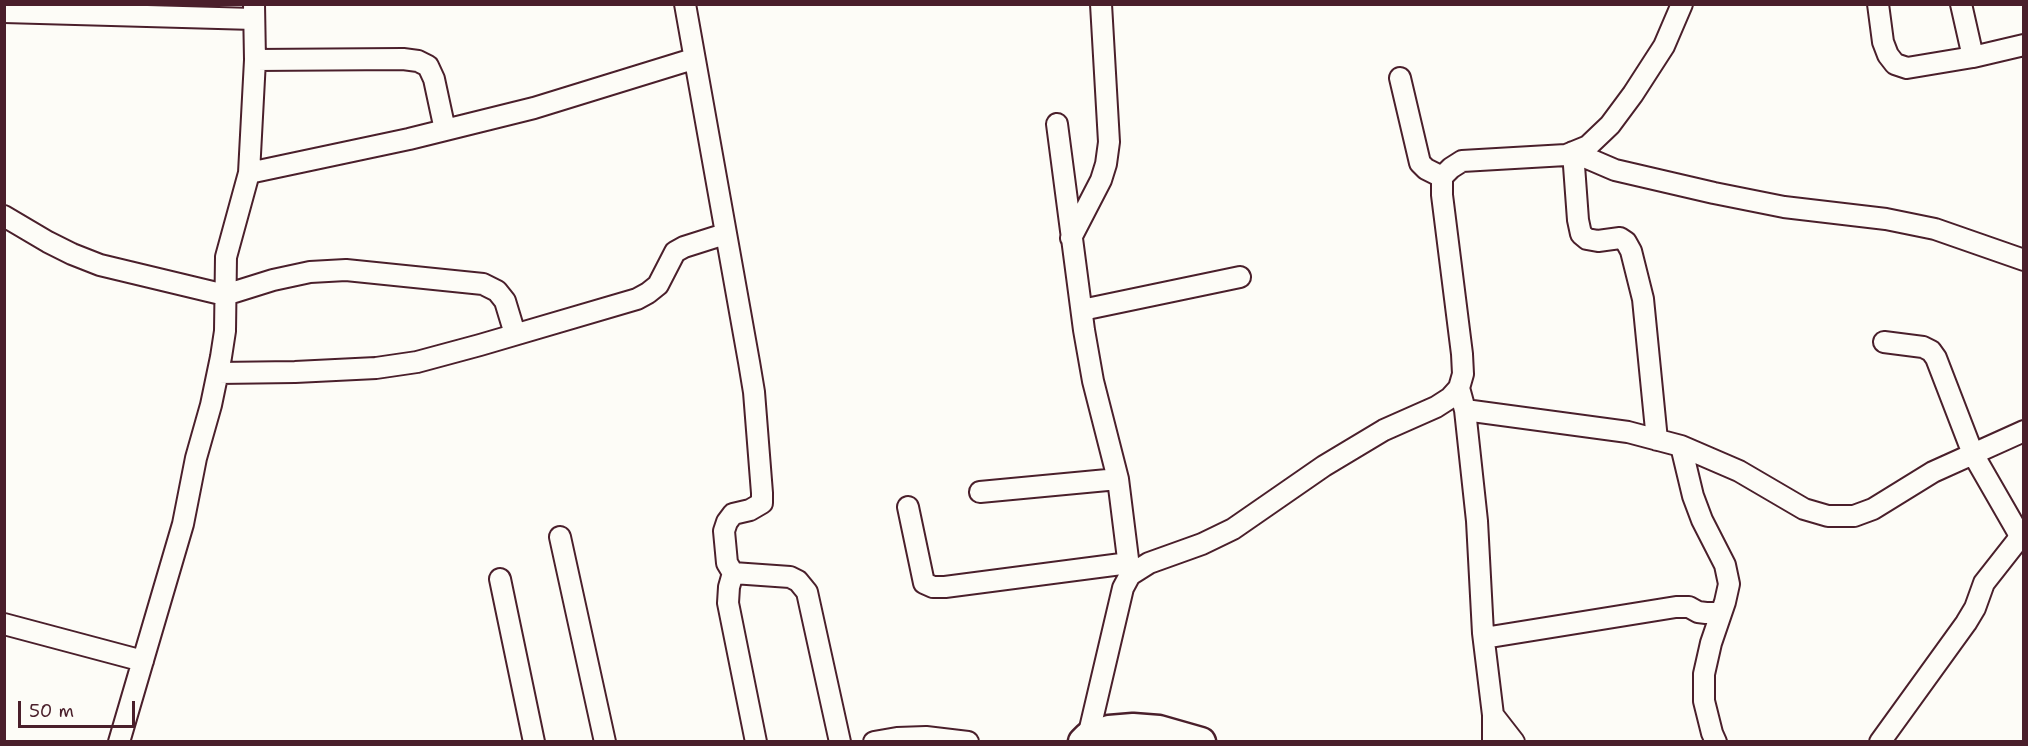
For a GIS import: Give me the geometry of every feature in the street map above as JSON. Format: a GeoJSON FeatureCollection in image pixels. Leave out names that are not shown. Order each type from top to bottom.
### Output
{"type":"FeatureCollection","features":[{"type":"Feature","properties":{"kind":"highway"},"geometry":{"type":"LineString","coordinates":[[1085,739],[1109,730],[1133,728],[1159,730],[1201,741]]}},
{"type":"Feature","properties":{"kind":"street"},"geometry":{"type":"LineString","coordinates":[[685,4],[754,392],[762,503],[750,510],[734,514],[727,522],[724,531],[727,563],[733,573],[728,603],[756,741]]}},
{"type":"Feature","properties":{"kind":"street"},"geometry":{"type":"LineString","coordinates":[[1071,238],[1101,180],[1109,142],[1101,4]]}},
{"type":"Feature","properties":{"kind":"street"},"geometry":{"type":"LineString","coordinates":[[1493,741],[1477,521],[1465,410],[1460,388],[1463,374],[1462,354],[1442,195],[1443,177],[1462,161],[1566,156],[1588,146],[1610,125],[1634,94],[1664,46],[1682,4]]}},
{"type":"Feature","properties":{"kind":"street"},"geometry":{"type":"LineString","coordinates":[[1878,4],[1883,42],[1888,55],[1895,64],[1907,68],[1973,57],[2024,45]]}},
{"type":"Feature","properties":{"kind":"street"},"geometry":{"type":"LineString","coordinates":[[1960,4],[1973,57]]}},
{"type":"Feature","properties":{"kind":"street"},"geometry":{"type":"LineString","coordinates":[[4,12],[254,12],[255,60],[249,173],[226,257],[225,331],[218,373],[196,458],[183,524],[119,741]]}},
{"type":"Feature","properties":{"kind":"street"},"geometry":{"type":"LineString","coordinates":[[255,60],[404,59],[418,61],[428,66],[434,79],[445,130]]}},
{"type":"Feature","properties":{"kind":"street"},"geometry":{"type":"LineString","coordinates":[[249,173],[534,108],[693,59]]}},
{"type":"Feature","properties":{"kind":"street"},"geometry":{"type":"LineString","coordinates":[[1400,78],[1420,163],[1426,169],[1443,177]]}},
{"type":"Feature","properties":{"kind":"street"},"geometry":{"type":"LineString","coordinates":[[1057,124],[1082,310],[1094,381],[1118,479],[1129,569],[1085,739]]}},
{"type":"Feature","properties":{"kind":"street"},"geometry":{"type":"LineString","coordinates":[[1573,152],[1616,170],[1714,193],[1784,207],[1886,219],[1935,229],[2024,260]]}},
{"type":"Feature","properties":{"kind":"street"},"geometry":{"type":"LineString","coordinates":[[1573,152],[1581,234],[1587,239],[1598,242],[1620,238],[1626,242],[1631,251],[1643,299],[1657,440]]}},
{"type":"Feature","properties":{"kind":"street"},"geometry":{"type":"LineString","coordinates":[[4,216],[48,242],[100,265],[225,295],[273,280],[346,270],[483,284],[497,291],[505,301],[515,334]]}},
{"type":"Feature","properties":{"kind":"street"},"geometry":{"type":"LineString","coordinates":[[218,373],[376,368],[417,362],[637,299],[658,285],[675,252],[725,234]]}},
{"type":"Feature","properties":{"kind":"street"},"geometry":{"type":"LineString","coordinates":[[1082,310],[1240,277]]}},
{"type":"Feature","properties":{"kind":"street"},"geometry":{"type":"LineString","coordinates":[[1880,741],[1965,623],[1975,608],[1984,583],[2017,541],[2019,534],[1973,454],[1942,371],[1931,351],[1923,347],[1884,342]]}},
{"type":"Feature","properties":{"kind":"street"},"geometry":{"type":"LineString","coordinates":[[908,507],[924,583],[933,587],[1129,569],[1202,544],[1233,529],[1324,466],[1384,430],[1436,407],[1460,388]]}},
{"type":"Feature","properties":{"kind":"street"},"geometry":{"type":"LineString","coordinates":[[1465,410],[1628,432],[1682,446],[1738,471],[1804,508],[1828,516],[1854,516],[1873,509],[1933,472],[2024,431]]}},
{"type":"Feature","properties":{"kind":"street"},"geometry":{"type":"LineString","coordinates":[[1682,446],[1693,496],[1702,520],[1725,565],[1729,584],[1704,674],[1704,701],[1712,734],[1716,741]]}},
{"type":"Feature","properties":{"kind":"street"},"geometry":{"type":"LineString","coordinates":[[980,492],[1118,479]]}},
{"type":"Feature","properties":{"kind":"street"},"geometry":{"type":"LineString","coordinates":[[561,537],[605,741]]}},
{"type":"Feature","properties":{"kind":"street"},"geometry":{"type":"LineString","coordinates":[[733,573],[790,577],[798,581],[807,592],[840,741]]}},
{"type":"Feature","properties":{"kind":"street"},"geometry":{"type":"LineString","coordinates":[[500,579],[534,741]]}},
{"type":"Feature","properties":{"kind":"street"},"geometry":{"type":"LineString","coordinates":[[1484,638],[1676,607],[1689,607],[1698,612],[1721,613]]}},
{"type":"Feature","properties":{"kind":"street"},"geometry":{"type":"LineString","coordinates":[[4,624],[143,661]]}},
{"type":"Feature","properties":{"kind":"street"},"geometry":{"type":"LineString","coordinates":[[1492,715],[1514,741]]}},
{"type":"Feature","properties":{"kind":"street"},"geometry":{"type":"LineString","coordinates":[[874,741],[926,737],[968,741]]}}]}
